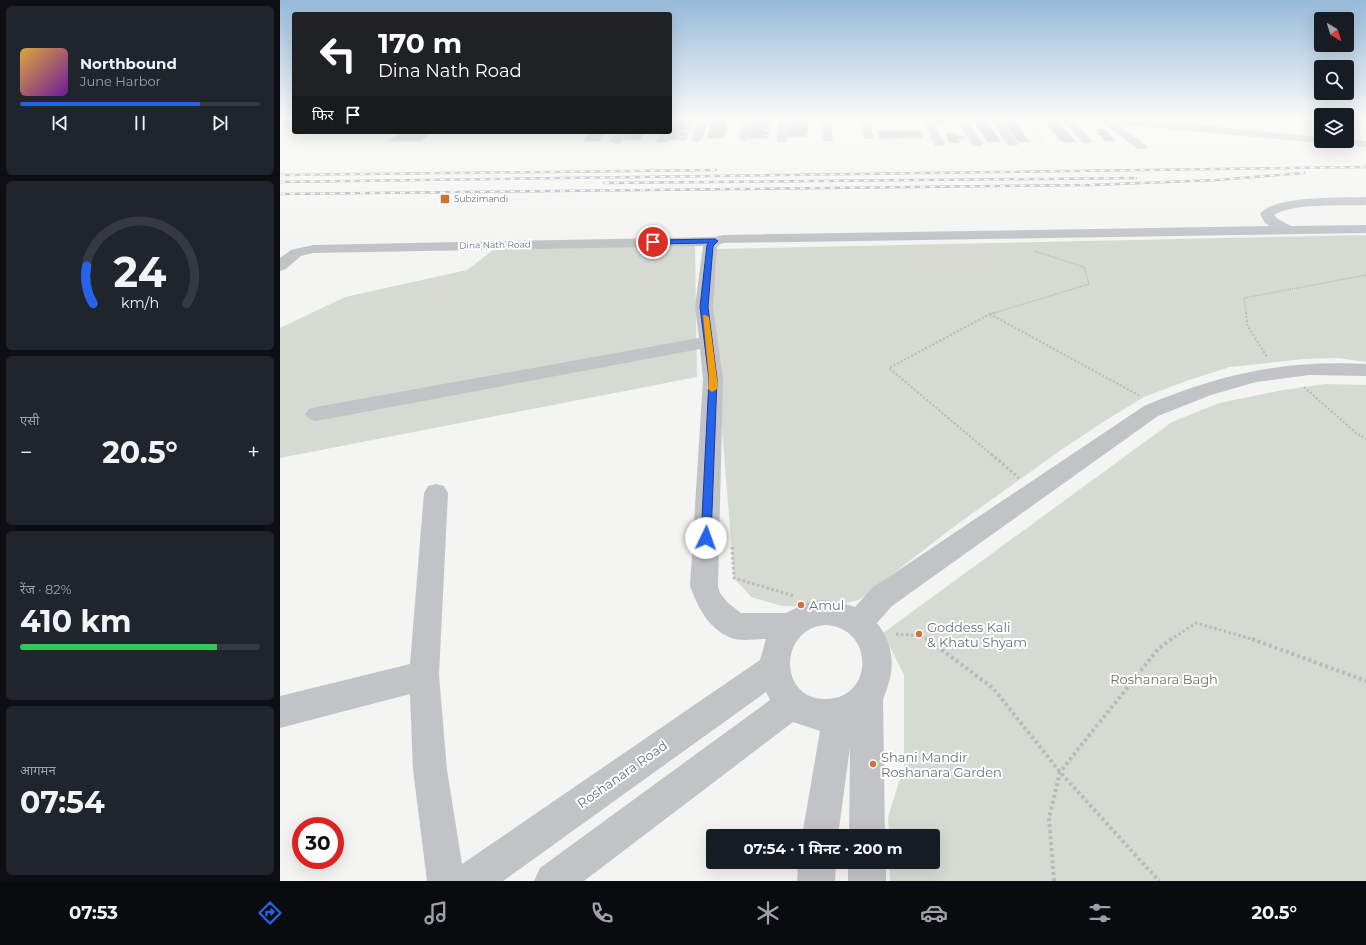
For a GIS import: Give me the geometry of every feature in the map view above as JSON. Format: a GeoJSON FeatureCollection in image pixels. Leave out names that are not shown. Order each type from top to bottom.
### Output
{"type":"FeatureCollection","features":[{"type":"Feature","properties":{"kind":"street"},"geometry":{"type":"LineString","coordinates":[[1290,230],[1273,222],[1268,218],[1267,214],[1271,210],[1291,205],[1366,201]]}},
{"type":"Feature","properties":{"kind":"street","name":"Dina Nath Road"},"geometry":{"type":"LineString","coordinates":[[280,266],[296,253],[313,249],[715,241],[739,239],[1366,229]]}},
{"type":"Feature","properties":{"kind":"street"},"geometry":{"type":"LineString","coordinates":[[715,241],[710,245],[704,307],[713,379],[704,586],[709,600],[718,612],[736,626],[792,626]]}},
{"type":"Feature","properties":{"kind":"street"},"geometry":{"type":"LineString","coordinates":[[316,414],[708,342]]}},
{"type":"Feature","properties":{"kind":"street"},"geometry":{"type":"LineString","coordinates":[[865,632],[882,597],[1151,411],[1186,395],[1241,378],[1298,369],[1366,370]]}},
{"type":"Feature","properties":{"kind":"street"},"geometry":{"type":"LineString","coordinates":[[436,493],[424,675],[430,770],[446,881]]}},
{"type":"Feature","properties":{"kind":"street"},"geometry":{"type":"LineString","coordinates":[[829,613],[844,616],[865,632],[878,654],[878,672],[876,680],[867,695],[850,709],[840,713],[831,714],[806,711],[792,703],[781,691],[777,683],[774,668],[775,653],[779,640],[792,626],[798,621],[813,615],[829,613]]}},
{"type":"Feature","properties":{"kind":"street","name":"Roshanara Road"},"geometry":{"type":"LineString","coordinates":[[471,881],[774,668]]}},
{"type":"Feature","properties":{"kind":"street"},"geometry":{"type":"LineString","coordinates":[[280,712],[424,675]]}},
{"type":"Feature","properties":{"kind":"street"},"geometry":{"type":"LineString","coordinates":[[867,695],[867,829]]}},
{"type":"Feature","properties":{"kind":"street"},"geometry":{"type":"LineString","coordinates":[[553,881],[792,703]]}},
{"type":"Feature","properties":{"kind":"street"},"geometry":{"type":"LineString","coordinates":[[821,829],[840,713]]}},
{"type":"Feature","properties":{"kind":"street"},"geometry":{"type":"LineString","coordinates":[[816,881],[817,869]]}},
{"type":"Feature","properties":{"kind":"street"},"geometry":{"type":"LineString","coordinates":[[867,869],[867,881]]}},
{"type":"Feature","properties":{"kind":"path"},"geometry":{"type":"LineString","coordinates":[[1025,474],[1019,478],[889,368],[990,314],[1089,284],[1084,267],[1032,250]]}},
{"type":"Feature","properties":{"kind":"path"},"geometry":{"type":"LineString","coordinates":[[1270,362],[1247,325],[1244,298],[1366,275]]}},
{"type":"Feature","properties":{"kind":"path"},"geometry":{"type":"LineString","coordinates":[[990,314],[1144,397]]}},
{"type":"Feature","properties":{"kind":"path"},"geometry":{"type":"LineString","coordinates":[[1311,387],[1303,387],[1356,433],[1366,439]]}},
{"type":"Feature","properties":{"kind":"path"},"geometry":{"type":"LineString","coordinates":[[731,539],[734,578],[800,598]]}},
{"type":"Feature","properties":{"kind":"path"},"geometry":{"type":"LineString","coordinates":[[1054,881],[1049,818],[1060,772],[1159,648],[1196,623],[1246,637],[1366,681]]}},
{"type":"Feature","properties":{"kind":"path"},"geometry":{"type":"LineString","coordinates":[[865,632],[922,636],[993,688],[1060,772],[1159,881]]}},
{"type":"Feature","properties":{"kind":"green space"},"geometry":{"type":"Polygon","coordinates":[[[1366,235],[1366,362],[1338,358],[1304,359],[1230,367],[1189,380],[1144,397],[1061,450],[952,528],[859,600],[829,607],[782,606],[751,597],[734,578],[711,293],[715,249],[1366,235]]]}},
{"type":"Feature","properties":{"kind":"green space"},"geometry":{"type":"Polygon","coordinates":[[[695,243],[697,377],[280,458],[280,328],[345,297],[467,270],[497,247],[695,243]]]}},
{"type":"Feature","properties":{"kind":"green space","name":"Roshanara Bagh"},"geometry":{"type":"Polygon","coordinates":[[[1325,384],[1366,385],[1366,881],[890,881],[889,869],[940,869],[940,829],[889,829],[888,817],[904,766],[904,675],[883,633],[1172,422],[1219,403],[1283,390],[1325,384]]]}},
{"type":"Feature","properties":{"kind":"railway"},"geometry":{"type":"LineString","coordinates":[[280,182],[1366,167]]}},
{"type":"Feature","properties":{"kind":"railway"},"geometry":{"type":"LineString","coordinates":[[280,175],[716,170]]}},
{"type":"Feature","properties":{"kind":"railway"},"geometry":{"type":"LineString","coordinates":[[280,194],[1091,185],[1217,180],[1304,173]]}},
{"type":"Feature","properties":{"kind":"railway"},"geometry":{"type":"LineString","coordinates":[[604,183],[1136,178]]}},
{"type":"Feature","properties":{"kind":"slow traffic"},"geometry":{"type":"LineString","coordinates":[[705,317],[713,379],[712,389]]}},
{"type":"Feature","properties":{"kind":"place","name":"Subzimandi"},"geometry":{"type":"Point","coordinates":[445,199]}},
{"type":"Feature","properties":{"kind":"place","name":"Amul"},"geometry":{"type":"Point","coordinates":[801,605]}},
{"type":"Feature","properties":{"kind":"place","name":"Goddess Kali & Khatu Shyam"},"geometry":{"type":"Point","coordinates":[919,634]}},
{"type":"Feature","properties":{"kind":"place","name":"Shani Mandir Roshanara Garden"},"geometry":{"type":"Point","coordinates":[873,764]}},
{"type":"Feature","properties":{"kind":"route"},"geometry":{"type":"LineString","coordinates":[[653,242],[715,241],[710,245],[704,307],[713,379],[706,538]]}}]}
